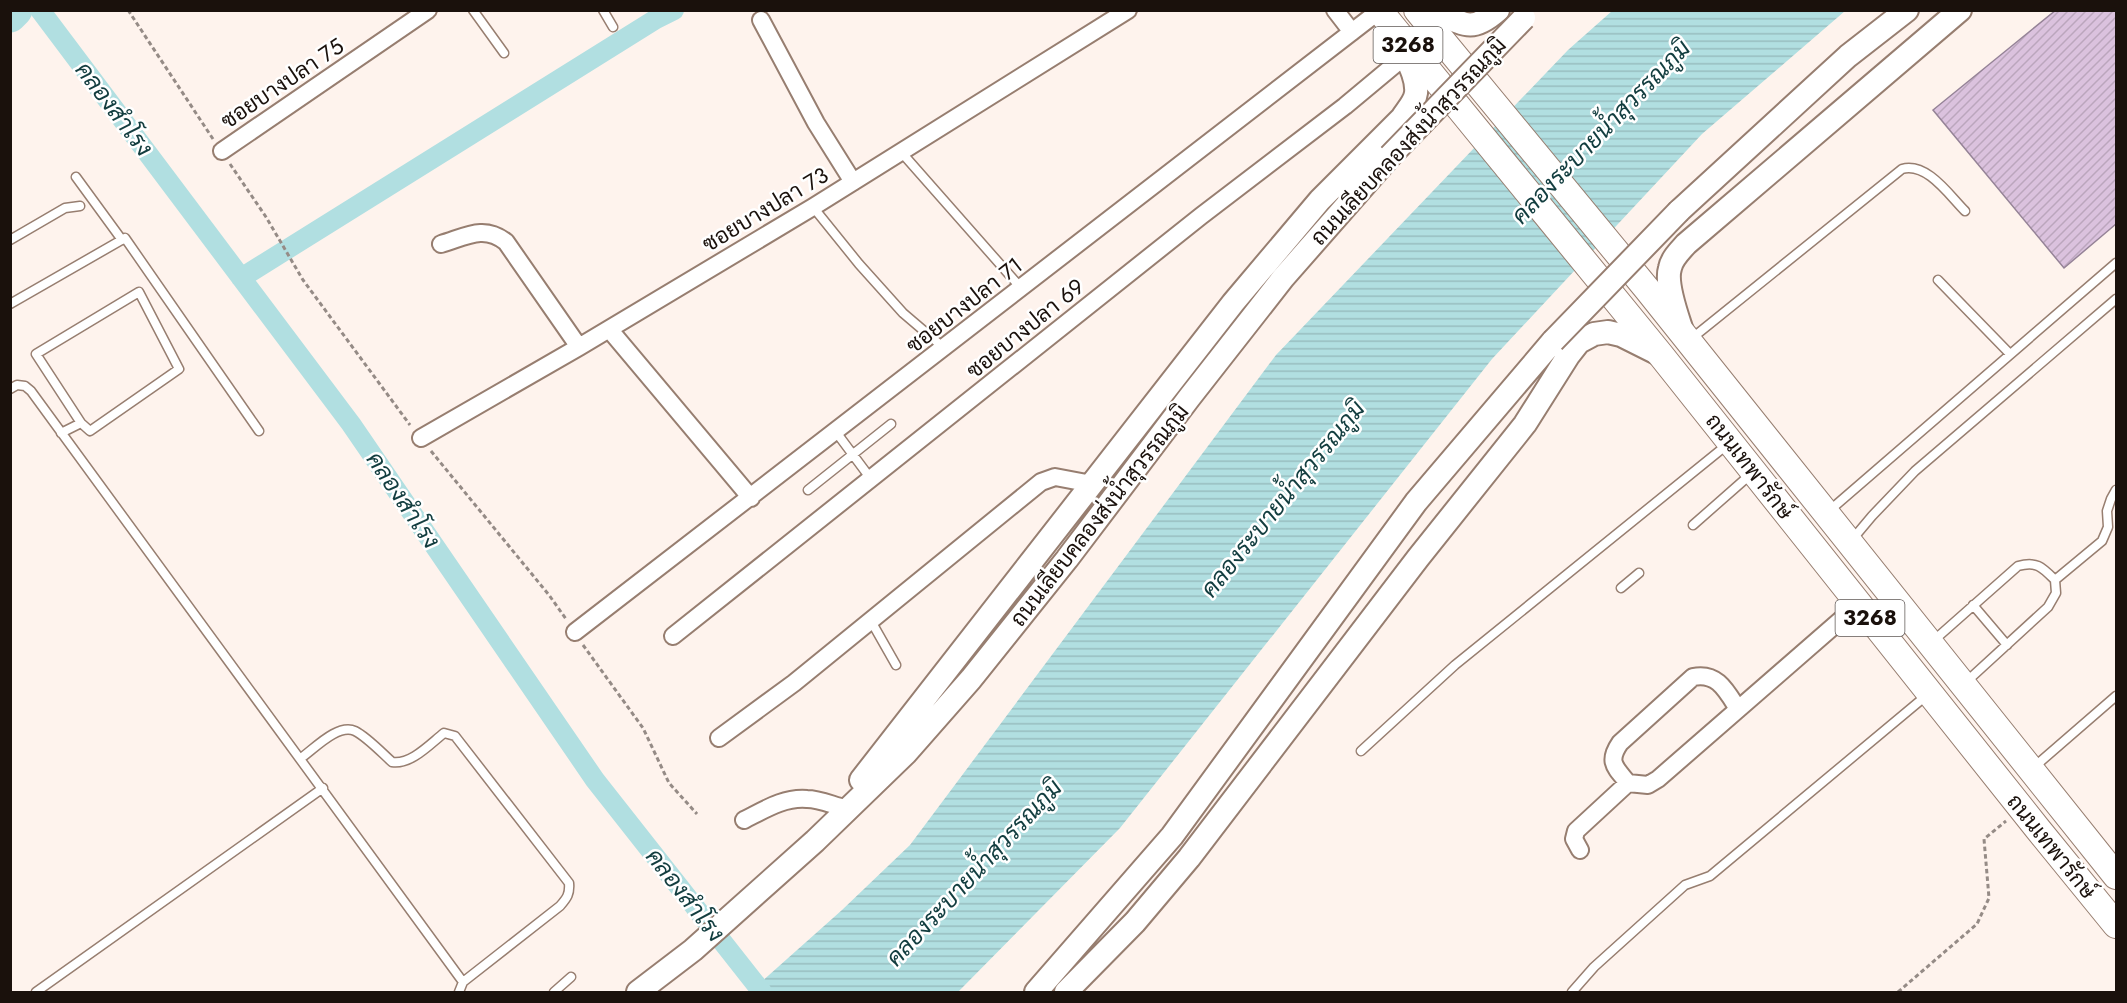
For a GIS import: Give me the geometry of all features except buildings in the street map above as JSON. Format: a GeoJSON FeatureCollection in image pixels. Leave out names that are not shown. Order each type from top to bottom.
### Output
{"type":"FeatureCollection","features":[{"type":"Feature","properties":{"kind":"main road","name":"ถนนเทพารักษ์"},"geometry":{"type":"LineString","coordinates":[[1418,10],[1647,289],[2116,876]]}},
{"type":"Feature","properties":{"kind":"main road"},"geometry":{"type":"LineString","coordinates":[[1434,10],[1463,24],[1475,26],[1486,21],[1498,10]]}},
{"type":"Feature","properties":{"kind":"main road","name":"ถนนเลียบคลองส่งน้ำสุวรรณภูมิ"},"geometry":{"type":"LineString","coordinates":[[638,993],[693,950],[823,834],[906,753],[970,680],[1067,559],[1283,278],[1390,156],[1532,10]]}},
{"type":"Feature","properties":{"kind":"main road"},"geometry":{"type":"LineString","coordinates":[[1036,993],[1172,836],[1416,502],[1553,341],[1678,210],[1848,56],[1907,10]]}},
{"type":"Feature","properties":{"kind":"main road"},"geometry":{"type":"LineString","coordinates":[[1685,337],[1670,284],[1669,270],[1674,258],[1686,244],[1960,10]]}},
{"type":"Feature","properties":{"kind":"main road","name":"ถนนเทพารักษ์"},"geometry":{"type":"LineString","coordinates":[[1383,15],[1660,354],[2021,809],[2116,925]]}},
{"type":"Feature","properties":{"kind":"main road"},"geometry":{"type":"LineString","coordinates":[[823,834],[844,808],[863,777],[1233,303],[1313,208],[1402,118],[1413,103],[1416,92],[1413,76],[1383,15]]}},
{"type":"Feature","properties":{"kind":"main road"},"geometry":{"type":"LineString","coordinates":[[1066,993],[1135,922],[1189,858],[1418,558],[1525,424],[1579,342],[1594,334],[1608,332],[1621,335],[1660,354]]}},
{"type":"Feature","properties":{"kind":"street","name":"ซอยบางปลา 75"},"geometry":{"type":"LineString","coordinates":[[222,151],[428,10]]}},
{"type":"Feature","properties":{"kind":"street","name":"ซอยบางปลา 73"},"geometry":{"type":"LineString","coordinates":[[421,438],[579,347],[813,207],[1128,10]]}},
{"type":"Feature","properties":{"kind":"street"},"geometry":{"type":"LineString","coordinates":[[1335,10],[1352,32]]}},
{"type":"Feature","properties":{"kind":"street","name":"ซอยบางปลา 71"},"geometry":{"type":"LineString","coordinates":[[574,632],[837,432],[1352,32],[1383,15]]}},
{"type":"Feature","properties":{"kind":"street"},"geometry":{"type":"LineString","coordinates":[[761,20],[816,123],[853,182]]}},
{"type":"Feature","properties":{"kind":"street","name":"ซอยบางปลา 69"},"geometry":{"type":"LineString","coordinates":[[673,636],[1192,223],[1345,106],[1405,56]]}},
{"type":"Feature","properties":{"kind":"street"},"geometry":{"type":"LineString","coordinates":[[441,244],[481,232],[497,234],[506,242],[579,347]]}},
{"type":"Feature","properties":{"kind":"street"},"geometry":{"type":"LineString","coordinates":[[609,329],[751,498]]}},
{"type":"Feature","properties":{"kind":"street"},"geometry":{"type":"LineString","coordinates":[[719,738],[794,683],[1041,482],[1054,477],[1092,484]]}},
{"type":"Feature","properties":{"kind":"street"},"geometry":{"type":"LineString","coordinates":[[1738,708],[1725,690],[1713,679],[1705,675],[1693,677],[1620,743],[1613,753],[1614,766],[1628,783],[1648,785],[1658,779],[1859,604]]}},
{"type":"Feature","properties":{"kind":"street"},"geometry":{"type":"LineString","coordinates":[[1580,850],[1574,839],[1576,831],[1628,783]]}},
{"type":"Feature","properties":{"kind":"street"},"geometry":{"type":"LineString","coordinates":[[744,819],[792,799],[808,798],[844,808]]}},
{"type":"Feature","properties":{"kind":"lane"},"geometry":{"type":"LineString","coordinates":[[473,10],[504,53]]}},
{"type":"Feature","properties":{"kind":"lane"},"geometry":{"type":"LineString","coordinates":[[603,10],[613,27]]}},
{"type":"Feature","properties":{"kind":"lane"},"geometry":{"type":"LineString","coordinates":[[902,153],[1021,288]]}},
{"type":"Feature","properties":{"kind":"lane"},"geometry":{"type":"LineString","coordinates":[[1685,337],[1902,169],[1911,166],[1919,169],[1935,180],[1965,211]]}},
{"type":"Feature","properties":{"kind":"lane"},"geometry":{"type":"LineString","coordinates":[[76,177],[122,240]]}},
{"type":"Feature","properties":{"kind":"lane"},"geometry":{"type":"LineString","coordinates":[[10,240],[65,208],[80,206]]}},
{"type":"Feature","properties":{"kind":"lane"},"geometry":{"type":"LineString","coordinates":[[813,207],[859,264],[903,313],[944,348]]}},
{"type":"Feature","properties":{"kind":"lane"},"geometry":{"type":"LineString","coordinates":[[10,304],[125,238],[259,431]]}},
{"type":"Feature","properties":{"kind":"lane"},"geometry":{"type":"LineString","coordinates":[[1826,513],[2116,263]]}},
{"type":"Feature","properties":{"kind":"lane"},"geometry":{"type":"LineString","coordinates":[[1938,280],[2010,354]]}},
{"type":"Feature","properties":{"kind":"lane"},"geometry":{"type":"LineString","coordinates":[[139,292],[179,369],[90,431],[81,423],[36,354],[139,292]]}},
{"type":"Feature","properties":{"kind":"lane"},"geometry":{"type":"LineString","coordinates":[[1850,543],[1915,471],[2116,299]]}},
{"type":"Feature","properties":{"kind":"lane"},"geometry":{"type":"LineString","coordinates":[[10,389],[17,385],[25,386],[31,391],[463,982]]}},
{"type":"Feature","properties":{"kind":"lane"},"geometry":{"type":"LineString","coordinates":[[61,433],[81,423]]}},
{"type":"Feature","properties":{"kind":"lane"},"geometry":{"type":"LineString","coordinates":[[808,490],[891,424]]}},
{"type":"Feature","properties":{"kind":"lane"},"geometry":{"type":"LineString","coordinates":[[837,432],[872,479]]}},
{"type":"Feature","properties":{"kind":"lane"},"geometry":{"type":"LineString","coordinates":[[1361,751],[1455,665],[1730,442]]}},
{"type":"Feature","properties":{"kind":"lane"},"geometry":{"type":"LineString","coordinates":[[1693,525],[1754,472]]}},
{"type":"Feature","properties":{"kind":"lane"},"geometry":{"type":"LineString","coordinates":[[2055,580],[2102,542],[2108,527],[2107,511],[2116,490]]}},
{"type":"Feature","properties":{"kind":"lane"},"geometry":{"type":"LineString","coordinates":[[1930,643],[2018,566],[2030,563],[2041,567],[2055,580],[2056,594],[2048,607],[1964,685]]}},
{"type":"Feature","properties":{"kind":"lane"},"geometry":{"type":"LineString","coordinates":[[1621,588],[1639,573]]}},
{"type":"Feature","properties":{"kind":"lane"},"geometry":{"type":"LineString","coordinates":[[1973,605],[2007,645]]}},
{"type":"Feature","properties":{"kind":"lane"},"geometry":{"type":"LineString","coordinates":[[870,621],[896,665]]}},
{"type":"Feature","properties":{"kind":"lane"},"geometry":{"type":"LineString","coordinates":[[1572,993],[1594,967],[1685,885],[1710,876],[1929,693]]}},
{"type":"Feature","properties":{"kind":"lane"},"geometry":{"type":"LineString","coordinates":[[2031,769],[2116,696]]}},
{"type":"Feature","properties":{"kind":"lane"},"geometry":{"type":"LineString","coordinates":[[301,758],[336,732],[346,729],[355,731],[392,762],[399,763],[409,760],[444,734],[450,734],[460,743],[569,883],[570,891],[560,906],[463,982],[459,993]]}},
{"type":"Feature","properties":{"kind":"lane"},"geometry":{"type":"LineString","coordinates":[[36,993],[323,788]]}},
{"type":"Feature","properties":{"kind":"lane"},"geometry":{"type":"LineString","coordinates":[[554,993],[571,977]]}},
{"type":"Feature","properties":{"kind":"path"},"geometry":{"type":"LineString","coordinates":[[128,10],[266,218],[303,280],[421,438],[549,595],[643,728],[669,783],[697,814]]}},
{"type":"Feature","properties":{"kind":"path"},"geometry":{"type":"LineString","coordinates":[[1898,993],[1977,924],[1989,898],[1984,839],[2021,809]]}},
{"type":"Feature","properties":{"kind":"water","name":"คลองระบายน้ำสุวรรณภูมิ"},"geometry":{"type":"Polygon","coordinates":[[[1612,11],[1845,11],[1702,134],[1492,359],[1120,828],[958,992],[750,992],[842,910],[910,845],[1276,355],[1568,50],[1612,11]]]}},
{"type":"Feature","properties":{"kind":"waterway"},"geometry":{"type":"LineString","coordinates":[[10,16],[16,10]]}},
{"type":"Feature","properties":{"kind":"waterway","name":"คลองสำโรง"},"geometry":{"type":"LineString","coordinates":[[40,10],[351,424],[595,780],[762,992]]}},
{"type":"Feature","properties":{"kind":"waterway"},"geometry":{"type":"LineString","coordinates":[[241,278],[656,19],[674,10]]}}]}
